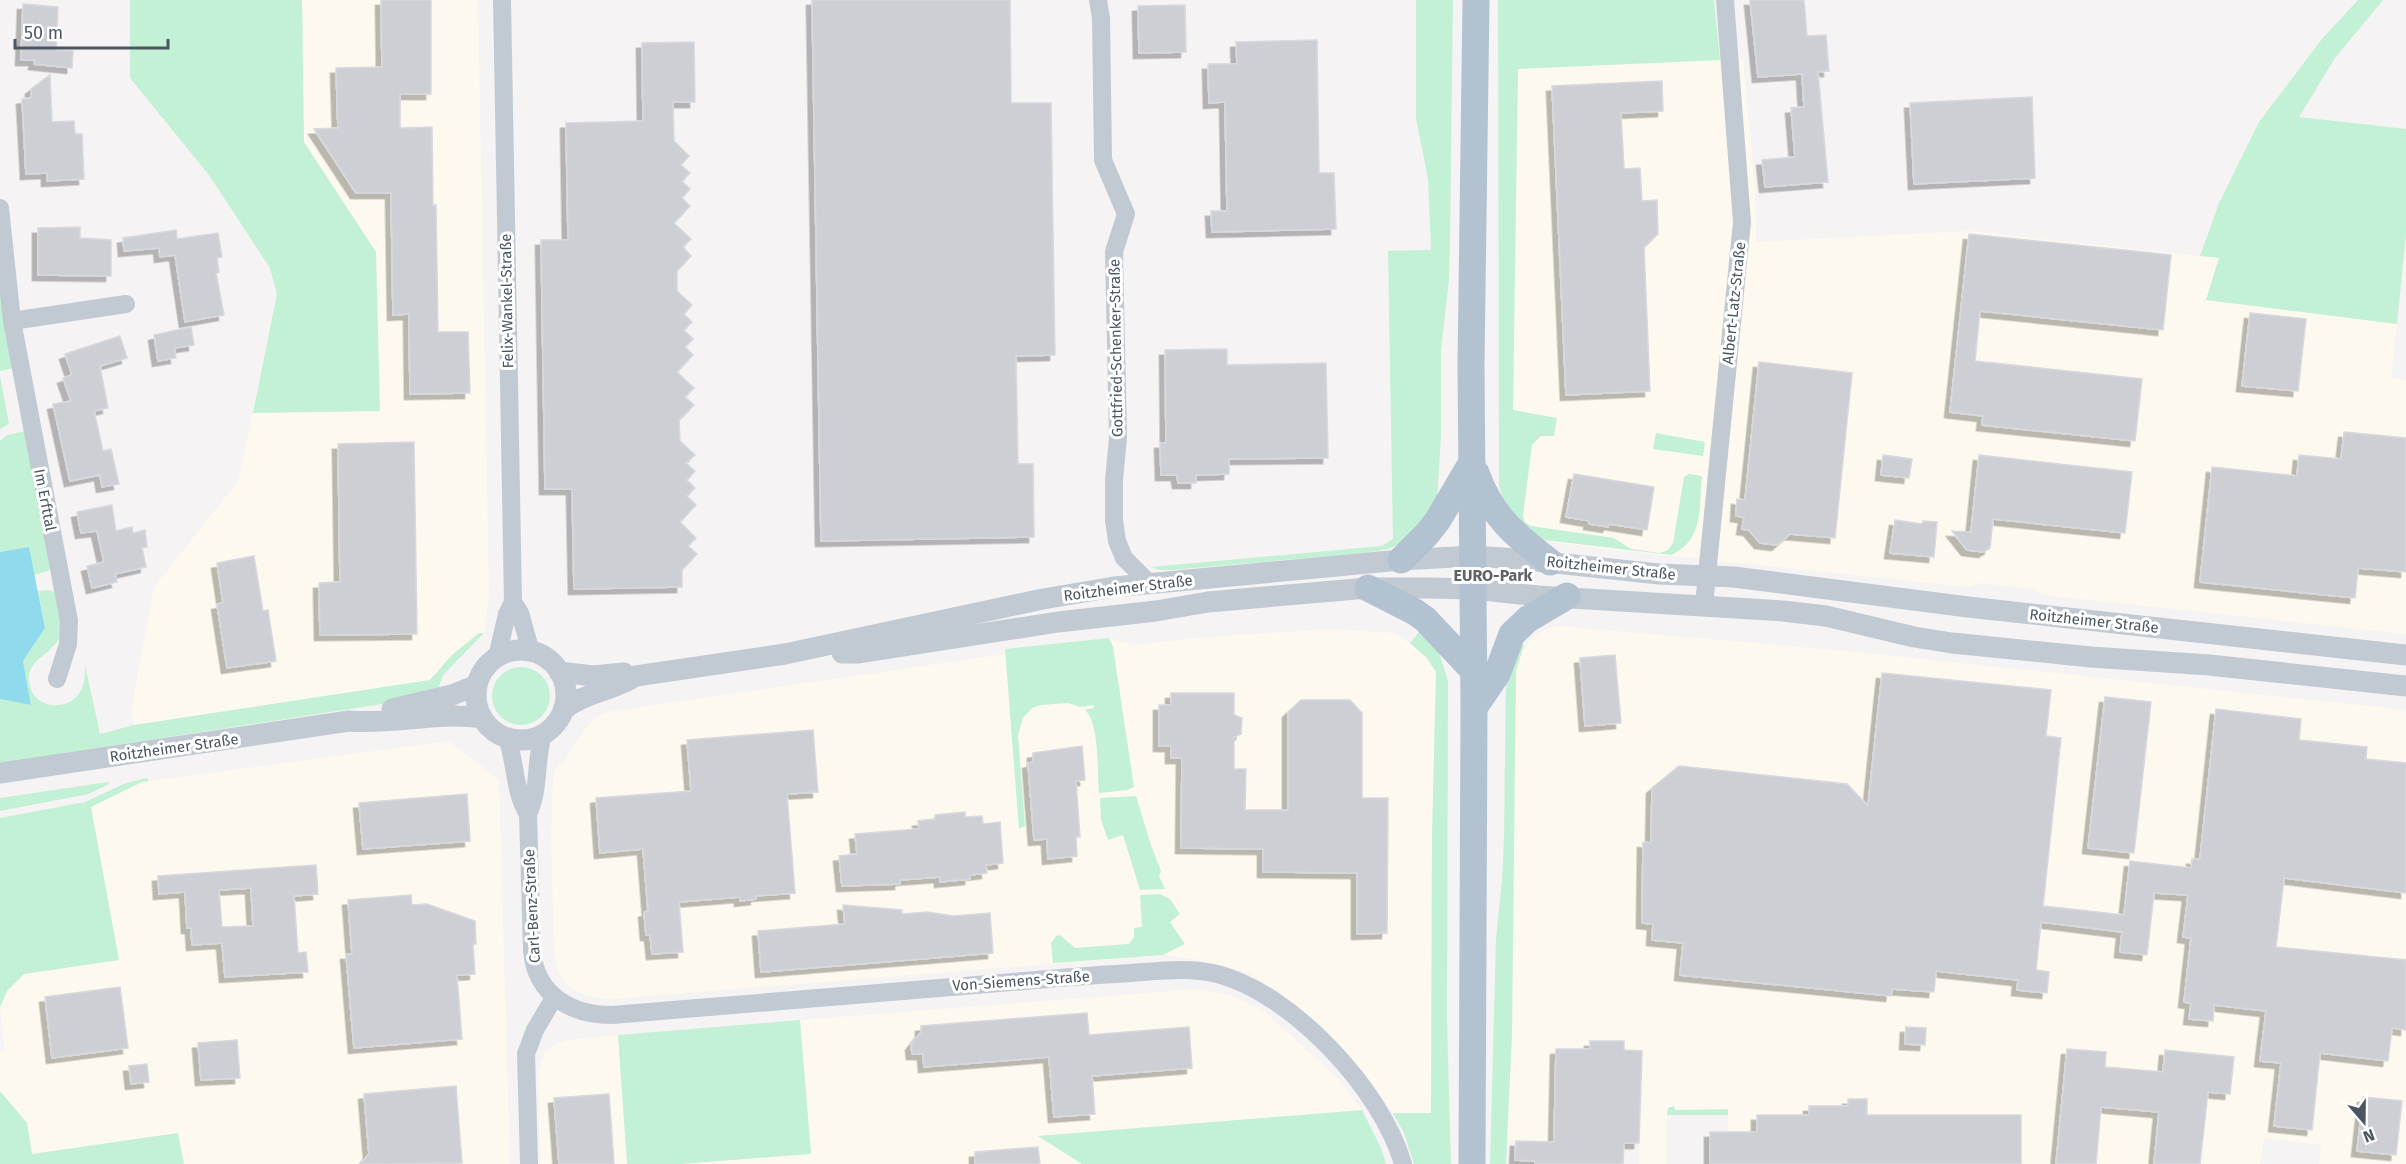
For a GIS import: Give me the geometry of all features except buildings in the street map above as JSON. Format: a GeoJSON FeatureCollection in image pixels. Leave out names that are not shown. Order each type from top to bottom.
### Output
{"type":"FeatureCollection","features":[{"type":"Feature","properties":{"kind":"main road"},"geometry":{"type":"LineString","coordinates":[[1472,1164],[1474,708],[1472,462],[1476,0]]}},
{"type":"Feature","properties":{"kind":"main road"},"geometry":{"type":"LineString","coordinates":[[1401,560],[1438,520],[1472,462]]}},
{"type":"Feature","properties":{"kind":"main road"},"geometry":{"type":"LineString","coordinates":[[1472,462],[1480,485],[1502,521],[1516,536],[1550,562]]}},
{"type":"Feature","properties":{"kind":"main road"},"geometry":{"type":"LineString","coordinates":[[1368,588],[1400,603],[1425,619],[1473,670]]}},
{"type":"Feature","properties":{"kind":"main road"},"geometry":{"type":"LineString","coordinates":[[1474,708],[1497,674],[1512,634],[1528,619],[1567,596]]}},
{"type":"Feature","properties":{"kind":"street","name":"Felix-Wankel-Straße"},"geometry":{"type":"LineString","coordinates":[[497,657],[507,614],[513,602],[502,0]]}},
{"type":"Feature","properties":{"kind":"street","name":"Gottfried-Schenker-Straße"},"geometry":{"type":"LineString","coordinates":[[1098,0],[1101,18],[1103,160],[1126,214],[1114,252],[1118,438],[1114,480],[1114,527],[1124,558],[1149,583]]}},
{"type":"Feature","properties":{"kind":"street","name":"Albert-Latz-Straße"},"geometry":{"type":"LineString","coordinates":[[1704,605],[1742,222],[1725,0]]}},
{"type":"Feature","properties":{"kind":"street","name":"Im Erfttal"},"geometry":{"type":"LineString","coordinates":[[0,208],[12,321],[69,621],[68,644],[57,679]]}},
{"type":"Feature","properties":{"kind":"street"},"geometry":{"type":"LineString","coordinates":[[12,321],[126,304]]}},
{"type":"Feature","properties":{"kind":"street","name":"Roitzheimer Straße"},"geometry":{"type":"LineString","coordinates":[[559,672],[592,676],[626,673],[636,676],[785,654],[1043,599],[1149,583],[1401,560],[1473,556],[1659,574],[1734,577],[1800,584],[1968,607],[2406,655]]}},
{"type":"Feature","properties":{"kind":"street","name":"Roitzheimer Straße"},"geometry":{"type":"LineString","coordinates":[[785,654],[859,653],[1059,622],[1208,603],[1368,588],[1473,589],[1538,596],[1738,606],[1826,616],[1914,637],[1952,643],[2091,657],[2209,665],[2406,686]]}},
{"type":"Feature","properties":{"kind":"street","name":"Felix-Wankel-Straße"},"geometry":{"type":"LineString","coordinates":[[513,602],[520,613],[531,652]]}},
{"type":"Feature","properties":{"kind":"street"},"geometry":{"type":"LineString","coordinates":[[513,651],[531,652],[546,659],[559,672],[565,694],[563,710],[555,723],[543,734],[523,740],[507,738],[493,730],[482,718],[477,703],[477,685],[484,669],[497,657],[513,651]]}},
{"type":"Feature","properties":{"kind":"street","name":"Roitzheimer Straße"},"geometry":{"type":"LineString","coordinates":[[563,710],[585,696],[626,683],[636,676]]}},
{"type":"Feature","properties":{"kind":"street","name":"Roitzheimer Straße"},"geometry":{"type":"LineString","coordinates":[[0,773],[349,721],[369,713],[431,700],[477,685]]}},
{"type":"Feature","properties":{"kind":"street","name":"Roitzheimer Straße"},"geometry":{"type":"LineString","coordinates":[[349,721],[371,723],[448,716],[482,718]]}},
{"type":"Feature","properties":{"kind":"street","name":"Carl-Benz-Straße"},"geometry":{"type":"LineString","coordinates":[[543,734],[537,761],[536,798],[528,814],[533,961],[540,981],[554,998]]}},
{"type":"Feature","properties":{"kind":"street","name":"Carl-Benz-Straße"},"geometry":{"type":"LineString","coordinates":[[507,738],[514,759],[520,803],[528,814]]}},
{"type":"Feature","properties":{"kind":"street","name":"Von-Siemens-Straße"},"geometry":{"type":"LineString","coordinates":[[554,998],[571,1008],[612,1015],[1056,978],[1174,970],[1204,971],[1235,979],[1266,994],[1296,1017],[1354,1074],[1377,1107],[1394,1138],[1403,1164]]}},
{"type":"Feature","properties":{"kind":"street"},"geometry":{"type":"LineString","coordinates":[[529,1164],[526,1054],[535,1030],[554,998]]}},
{"type":"Feature","properties":{"kind":"shaded area"},"geometry":{"type":"Polygon","coordinates":[[[302,0],[478,0],[489,594],[484,633],[479,633],[452,655],[430,680],[134,725],[131,711],[154,587],[238,481],[253,413],[380,411],[376,252],[304,142],[302,0]]]}},
{"type":"Feature","properties":{"kind":"shaded area"},"geometry":{"type":"Polygon","coordinates":[[[1743,59],[1755,187],[1756,242],[1968,231],[2219,258],[2206,300],[2397,324],[2391,378],[2406,380],[2406,634],[2043,595],[2031,589],[1981,583],[1968,587],[1605,549],[1552,542],[1520,526],[1513,411],[1518,68],[1743,59]]]}},
{"type":"Feature","properties":{"kind":"shaded area"},"geometry":{"type":"Polygon","coordinates":[[[1558,626],[1846,651],[2406,710],[2406,1164],[2319,1164],[2321,1145],[2264,1138],[2260,1164],[1727,1164],[1728,1115],[1667,1115],[1666,1164],[1639,1164],[1639,1143],[1507,1140],[1512,1033],[1516,670],[1520,653],[1532,638],[1540,632],[1558,626]]]}},
{"type":"Feature","properties":{"kind":"shaded area"},"geometry":{"type":"Polygon","coordinates":[[[1330,629],[1396,633],[1426,657],[1436,672],[1432,835],[1431,1114],[1393,1113],[1350,1057],[1279,991],[1246,972],[1207,961],[1163,955],[610,999],[586,996],[572,989],[558,972],[554,951],[551,838],[553,778],[557,767],[566,758],[585,729],[595,718],[606,712],[1005,654],[1005,649],[1109,638],[1133,645],[1208,637],[1330,629]]]}},
{"type":"Feature","properties":{"kind":"shaded area"},"geometry":{"type":"Polygon","coordinates":[[[449,741],[499,780],[510,1164],[184,1164],[177,1133],[32,1154],[27,1123],[0,1091],[0,1053],[5,1051],[0,1007],[7,991],[24,974],[119,960],[90,807],[142,782],[449,741]]]}},
{"type":"Feature","properties":{"kind":"shaded area"},"geometry":{"type":"Polygon","coordinates":[[[1198,989],[1229,995],[1263,1010],[1336,1077],[1362,1110],[1039,1136],[1082,1164],[680,1164],[811,1153],[800,1020],[1198,989]]]}},
{"type":"Feature","properties":{"kind":"shaded area"},"geometry":{"type":"Polygon","coordinates":[[[618,1035],[627,1164],[540,1164],[538,1074],[544,1054],[555,1044],[566,1040],[618,1035]]]}},
{"type":"Feature","properties":{"kind":"green space"},"geometry":{"type":"Polygon","coordinates":[[[130,0],[302,0],[304,142],[376,252],[380,411],[253,413],[277,294],[270,268],[209,175],[130,78],[130,0]]]}},
{"type":"Feature","properties":{"kind":"green space"},"geometry":{"type":"Polygon","coordinates":[[[1416,0],[1453,0],[1449,280],[1441,349],[1441,435],[1437,500],[1404,542],[1388,549],[1171,570],[1151,567],[1382,546],[1393,539],[1388,251],[1431,250],[1428,179],[1416,118],[1416,0]]]}},
{"type":"Feature","properties":{"kind":"green space"},"geometry":{"type":"Polygon","coordinates":[[[1498,0],[1714,0],[1720,60],[1518,69],[1513,410],[1557,418],[1554,436],[1541,436],[1532,445],[1523,516],[1525,522],[1531,526],[1614,538],[1631,549],[1660,553],[1668,550],[1673,543],[1684,477],[1689,474],[1702,476],[1700,511],[1695,532],[1682,549],[1671,555],[1544,540],[1520,526],[1504,502],[1499,486],[1498,0]]]}},
{"type":"Feature","properties":{"kind":"green space"},"geometry":{"type":"Polygon","coordinates":[[[2358,0],[2383,0],[2335,58],[2299,117],[2406,129],[2406,234],[2397,324],[2206,300],[2219,258],[2200,256],[2219,203],[2259,122],[2322,39],[2358,0]]]}},
{"type":"Feature","properties":{"kind":"green space"},"geometry":{"type":"Polygon","coordinates":[[[0,267],[14,368],[0,371],[0,267]]]}},
{"type":"Feature","properties":{"kind":"green space"},"geometry":{"type":"Polygon","coordinates":[[[0,376],[9,424],[0,429],[0,376]]]}},
{"type":"Feature","properties":{"kind":"green space"},"geometry":{"type":"Polygon","coordinates":[[[26,431],[51,567],[48,571],[34,575],[29,547],[0,552],[0,441],[7,435],[26,431]]]}},
{"type":"Feature","properties":{"kind":"green space"},"geometry":{"type":"Polygon","coordinates":[[[1656,433],[1705,442],[1703,456],[1653,449],[1656,433]]]}},
{"type":"Feature","properties":{"kind":"green space"},"geometry":{"type":"Polygon","coordinates":[[[38,591],[56,592],[61,633],[50,650],[38,659],[30,670],[30,686],[33,694],[45,703],[60,705],[68,703],[82,689],[85,665],[100,734],[134,725],[430,680],[452,655],[479,633],[484,633],[443,675],[437,692],[402,701],[0,763],[0,699],[31,705],[23,661],[45,628],[38,591]]]}},
{"type":"Feature","properties":{"kind":"green space"},"geometry":{"type":"Polygon","coordinates":[[[1422,628],[1439,652],[1448,681],[1447,1021],[1451,1164],[1414,1164],[1404,1133],[1393,1113],[1431,1113],[1432,835],[1436,672],[1426,657],[1410,643],[1422,628]]]}},
{"type":"Feature","properties":{"kind":"green space"},"geometry":{"type":"Polygon","coordinates":[[[1109,638],[1113,647],[1134,787],[1099,793],[1095,737],[1090,716],[1085,710],[1094,708],[1094,705],[1080,707],[1068,703],[1032,708],[1023,718],[1018,735],[1025,826],[1019,829],[1005,649],[1109,638]]]}},
{"type":"Feature","properties":{"kind":"green space"},"geometry":{"type":"Polygon","coordinates":[[[1517,642],[1524,646],[1516,670],[1512,1033],[1506,1164],[1490,1164],[1496,939],[1504,839],[1506,678],[1517,642]]]}},
{"type":"Feature","properties":{"kind":"green space"},"geometry":{"type":"Polygon","coordinates":[[[515,667],[527,667],[542,675],[550,690],[550,702],[542,717],[527,725],[515,725],[500,717],[492,702],[492,690],[500,675],[515,667]]]}},
{"type":"Feature","properties":{"kind":"green space"},"geometry":{"type":"Polygon","coordinates":[[[147,778],[149,781],[142,782],[91,807],[119,960],[24,974],[7,991],[0,1007],[0,818],[85,802],[126,783],[147,778]]]}},
{"type":"Feature","properties":{"kind":"green space"},"geometry":{"type":"Polygon","coordinates":[[[108,782],[109,784],[89,794],[0,811],[0,798],[108,782]]]}},
{"type":"Feature","properties":{"kind":"green space"},"geometry":{"type":"Polygon","coordinates":[[[1136,796],[1161,871],[1159,876],[1165,889],[1140,890],[1123,835],[1108,840],[1101,820],[1100,798],[1136,796]]]}},
{"type":"Feature","properties":{"kind":"green space"},"geometry":{"type":"Polygon","coordinates":[[[1160,894],[1170,899],[1180,914],[1170,922],[1185,944],[1163,955],[1053,963],[1051,943],[1056,936],[1060,935],[1075,948],[1129,944],[1134,937],[1134,928],[1142,927],[1140,895],[1160,894]]]}},
{"type":"Feature","properties":{"kind":"green space"},"geometry":{"type":"Polygon","coordinates":[[[800,1020],[811,1154],[680,1164],[627,1164],[618,1035],[800,1020]]]}},
{"type":"Feature","properties":{"kind":"green space"},"geometry":{"type":"Polygon","coordinates":[[[0,1091],[27,1123],[32,1154],[178,1133],[184,1164],[0,1164],[0,1091]]]}},
{"type":"Feature","properties":{"kind":"green space"},"geometry":{"type":"Polygon","coordinates":[[[1674,1106],[1675,1110],[1728,1109],[1728,1115],[1667,1115],[1668,1108],[1674,1106]]]}},
{"type":"Feature","properties":{"kind":"green space"},"geometry":{"type":"Polygon","coordinates":[[[1362,1110],[1381,1148],[1386,1164],[1082,1164],[1038,1136],[1362,1110]]]}},
{"type":"Feature","properties":{"kind":"water"},"geometry":{"type":"Polygon","coordinates":[[[29,547],[45,628],[23,661],[31,705],[0,699],[0,552],[29,547]]]}},
{"type":"Feature","properties":{"kind":"district","name":"EURO-Park"},"geometry":{"type":"Point","coordinates":[1493,575]}}]}
